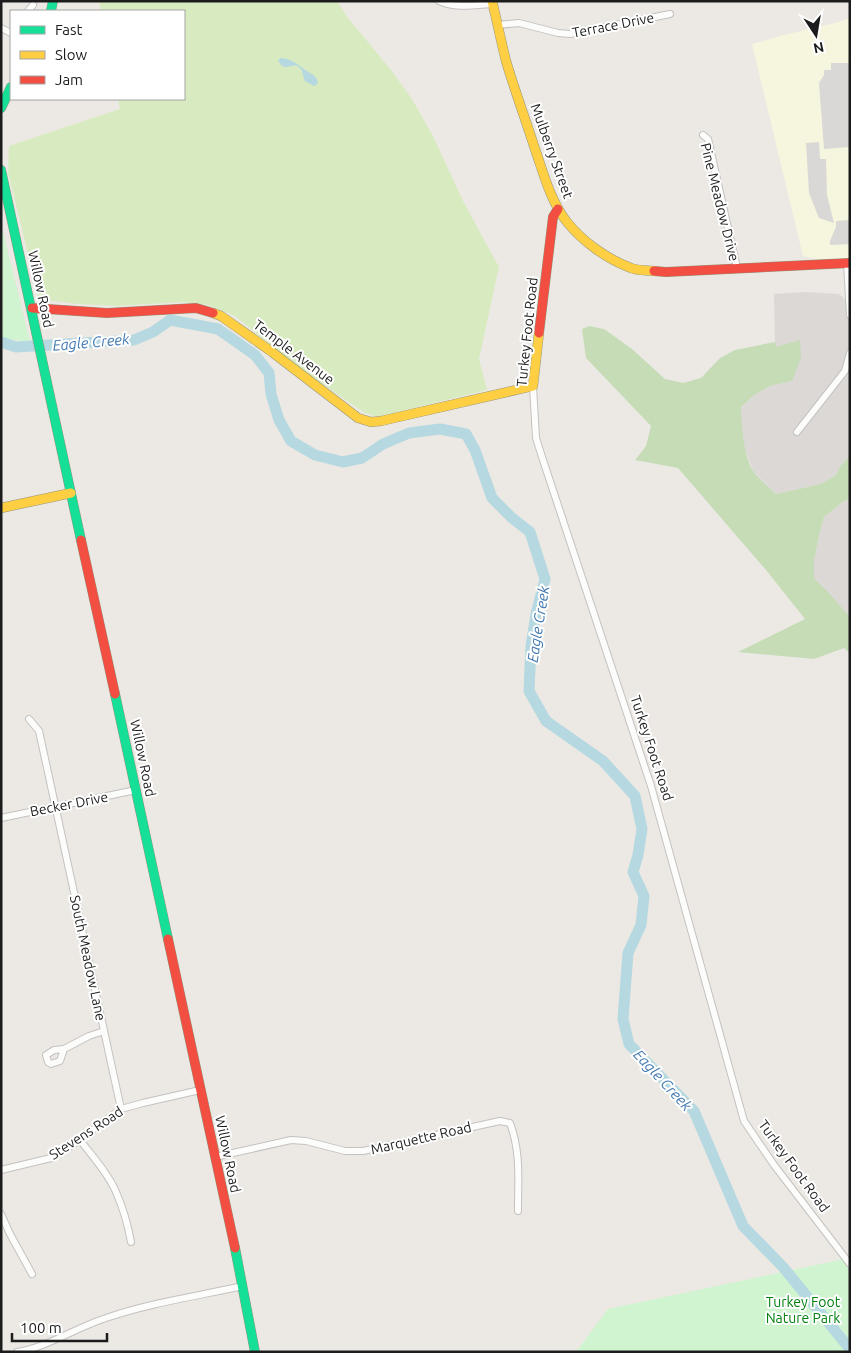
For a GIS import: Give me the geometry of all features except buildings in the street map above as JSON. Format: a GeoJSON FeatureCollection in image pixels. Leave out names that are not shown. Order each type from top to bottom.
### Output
{"type":"FeatureCollection","features":[{"type":"Feature","properties":{"kind":"street"},"geometry":{"type":"LineString","coordinates":[[440,1],[457,7],[492,2]]}},
{"type":"Feature","properties":{"kind":"street","name":"Mulberry Street"},"geometry":{"type":"LineString","coordinates":[[492,2],[506,59],[543,171],[558,209],[567,222],[586,242],[608,257],[634,269],[666,272],[848,263]]}},
{"type":"Feature","properties":{"kind":"street"},"geometry":{"type":"LineString","coordinates":[[29,10],[33,5]]}},
{"type":"Feature","properties":{"kind":"street","name":"Terrace Drive"},"geometry":{"type":"LineString","coordinates":[[498,25],[519,23],[570,34],[670,14]]}},
{"type":"Feature","properties":{"kind":"street"},"geometry":{"type":"LineString","coordinates":[[1,108],[10,89]]}},
{"type":"Feature","properties":{"kind":"street","name":"Pine Meadow Drive"},"geometry":{"type":"LineString","coordinates":[[703,135],[708,139],[737,268]]}},
{"type":"Feature","properties":{"kind":"street","name":"Willow Road"},"geometry":{"type":"LineString","coordinates":[[1,170],[243,1286],[255,1352]]}},
{"type":"Feature","properties":{"kind":"street","name":"Turkey Foot Road"},"geometry":{"type":"LineString","coordinates":[[558,209],[553,217],[533,386],[536,438],[651,786],[744,1120],[774,1165],[850,1264]]}},
{"type":"Feature","properties":{"kind":"street"},"geometry":{"type":"LineString","coordinates":[[848,263],[850,315]]}},
{"type":"Feature","properties":{"kind":"street","name":"Temple Avenue"},"geometry":{"type":"LineString","coordinates":[[32,308],[107,313],[196,308],[221,316],[272,352],[358,418],[371,422],[533,386]]}},
{"type":"Feature","properties":{"kind":"street"},"geometry":{"type":"LineString","coordinates":[[798,432],[845,371],[850,353]]}},
{"type":"Feature","properties":{"kind":"street"},"geometry":{"type":"LineString","coordinates":[[1,508],[71,493]]}},
{"type":"Feature","properties":{"kind":"street","name":"South Meadow Lane"},"geometry":{"type":"LineString","coordinates":[[30,718],[39,731],[121,1109]]}},
{"type":"Feature","properties":{"kind":"street","name":"Becker Drive"},"geometry":{"type":"LineString","coordinates":[[1,818],[136,790]]}},
{"type":"Feature","properties":{"kind":"street"},"geometry":{"type":"LineString","coordinates":[[64,1049],[89,1036],[104,1031]]}},
{"type":"Feature","properties":{"kind":"street","name":"Stevens Road"},"geometry":{"type":"LineString","coordinates":[[1,1170],[51,1158],[80,1140],[121,1109],[200,1090]]}},
{"type":"Feature","properties":{"kind":"street","name":"Marquette Road"},"geometry":{"type":"LineString","coordinates":[[215,1157],[291,1140],[306,1141],[345,1151],[363,1151],[500,1121],[510,1123],[516,1139],[518,1152],[518,1211]]}},
{"type":"Feature","properties":{"kind":"street"},"geometry":{"type":"LineString","coordinates":[[80,1140],[106,1174],[116,1191],[131,1242]]}},
{"type":"Feature","properties":{"kind":"street"},"geometry":{"type":"LineString","coordinates":[[1,1214],[32,1274]]}},
{"type":"Feature","properties":{"kind":"street"},"geometry":{"type":"LineString","coordinates":[[17,1352],[37,1347],[98,1320],[122,1312],[243,1286]]}},
{"type":"Feature","properties":{"kind":"shaded area"},"geometry":{"type":"Polygon","coordinates":[[[850,18],[850,258],[815,259],[803,256],[752,44],[850,18]]]}},
{"type":"Feature","properties":{"kind":"shaded area"},"geometry":{"type":"Polygon","coordinates":[[[831,63],[850,63],[850,147],[824,149],[819,83],[824,75],[824,70],[831,70],[831,63]]]}},
{"type":"Feature","properties":{"kind":"shaded area"},"geometry":{"type":"Polygon","coordinates":[[[819,142],[820,159],[826,159],[827,195],[834,223],[819,218],[809,193],[806,143],[819,142]]]}},
{"type":"Feature","properties":{"kind":"shaded area"},"geometry":{"type":"Polygon","coordinates":[[[850,220],[850,244],[830,245],[836,221],[850,220]]]}},
{"type":"Feature","properties":{"kind":"shaded area"},"geometry":{"type":"Polygon","coordinates":[[[807,292],[839,294],[850,304],[850,456],[841,465],[835,476],[821,484],[776,494],[753,471],[745,449],[741,425],[741,407],[754,395],[770,386],[792,381],[775,347],[774,294],[807,292]]]}},
{"type":"Feature","properties":{"kind":"shaded area"},"geometry":{"type":"Polygon","coordinates":[[[850,499],[850,617],[814,578],[814,561],[824,517],[844,501],[850,499]]]}},
{"type":"Feature","properties":{"kind":"green space"},"geometry":{"type":"Polygon","coordinates":[[[99,1],[337,1],[348,18],[391,70],[412,99],[433,136],[463,201],[499,267],[479,359],[487,390],[381,416],[374,416],[365,413],[297,367],[235,316],[208,305],[183,302],[117,306],[39,299],[8,172],[9,146],[120,109],[118,100],[185,100],[185,10],[101,10],[99,1]]]}},
{"type":"Feature","properties":{"kind":"green space"},"geometry":{"type":"Polygon","coordinates":[[[1,223],[30,342],[1,338],[1,223]]]}},
{"type":"Feature","properties":{"kind":"green space"},"geometry":{"type":"Polygon","coordinates":[[[589,326],[604,329],[632,349],[665,379],[683,383],[701,378],[720,358],[735,350],[775,342],[776,347],[800,340],[801,358],[792,381],[770,386],[754,395],[741,407],[744,441],[748,459],[754,472],[776,494],[821,484],[835,476],[841,465],[850,456],[850,499],[844,501],[824,517],[814,561],[814,578],[850,617],[850,653],[844,648],[814,659],[738,652],[805,619],[766,570],[678,468],[635,460],[646,446],[651,426],[586,358],[582,329],[589,326]]]}},
{"type":"Feature","properties":{"kind":"green space","name":"Turkey Foot Nature Park"},"geometry":{"type":"Polygon","coordinates":[[[844,1259],[850,1265],[850,1352],[576,1352],[608,1309],[844,1259]]]}},
{"type":"Feature","properties":{"kind":"water"},"geometry":{"type":"Polygon","coordinates":[[[281,58],[295,63],[314,76],[318,83],[314,86],[305,81],[300,68],[295,65],[283,66],[278,60],[281,58]]]}},
{"type":"Feature","properties":{"kind":"waterway","name":"Eagle Creek"},"geometry":{"type":"LineString","coordinates":[[1,342],[16,347],[134,340],[153,332],[170,320],[218,329],[255,355],[269,373],[271,394],[279,420],[291,441],[315,455],[343,462],[362,458],[383,444],[409,433],[440,429],[466,434],[475,450],[492,498],[530,532],[545,579],[536,614],[531,646],[529,691],[546,721],[603,761],[635,796],[642,829],[633,872],[644,896],[641,925],[628,953],[623,1019],[629,1044],[694,1111],[743,1226],[783,1267],[850,1349]]}},
{"type":"Feature","properties":{"kind":"traffic: fast"},"geometry":{"type":"LineString","coordinates":[[51,10],[53,1]]}},
{"type":"Feature","properties":{"kind":"traffic: fast"},"geometry":{"type":"LineString","coordinates":[[1,108],[10,89]]}},
{"type":"Feature","properties":{"kind":"traffic: fast"},"geometry":{"type":"LineString","coordinates":[[1,170],[81,540]]}},
{"type":"Feature","properties":{"kind":"traffic: fast"},"geometry":{"type":"LineString","coordinates":[[115,694],[168,939]]}},
{"type":"Feature","properties":{"kind":"traffic: fast"},"geometry":{"type":"LineString","coordinates":[[235,1248],[255,1352]]}},
{"type":"Feature","properties":{"kind":"traffic: slow"},"geometry":{"type":"LineString","coordinates":[[492,1],[513,84],[545,179],[561,214],[580,236],[604,255],[634,269],[654,271]]}},
{"type":"Feature","properties":{"kind":"traffic: slow"},"geometry":{"type":"LineString","coordinates":[[213,313],[221,316],[272,352],[358,418],[371,422],[533,386],[539,333]]}},
{"type":"Feature","properties":{"kind":"traffic: slow"},"geometry":{"type":"LineString","coordinates":[[1,508],[71,493]]}},
{"type":"Feature","properties":{"kind":"traffic: jam"},"geometry":{"type":"LineString","coordinates":[[539,333],[553,217],[558,209]]}},
{"type":"Feature","properties":{"kind":"traffic: jam"},"geometry":{"type":"LineString","coordinates":[[654,271],[850,263]]}},
{"type":"Feature","properties":{"kind":"traffic: jam"},"geometry":{"type":"LineString","coordinates":[[32,308],[107,313],[196,308],[213,313]]}},
{"type":"Feature","properties":{"kind":"traffic: jam"},"geometry":{"type":"LineString","coordinates":[[81,540],[115,694]]}},
{"type":"Feature","properties":{"kind":"traffic: jam"},"geometry":{"type":"LineString","coordinates":[[168,939],[235,1248]]}}]}
